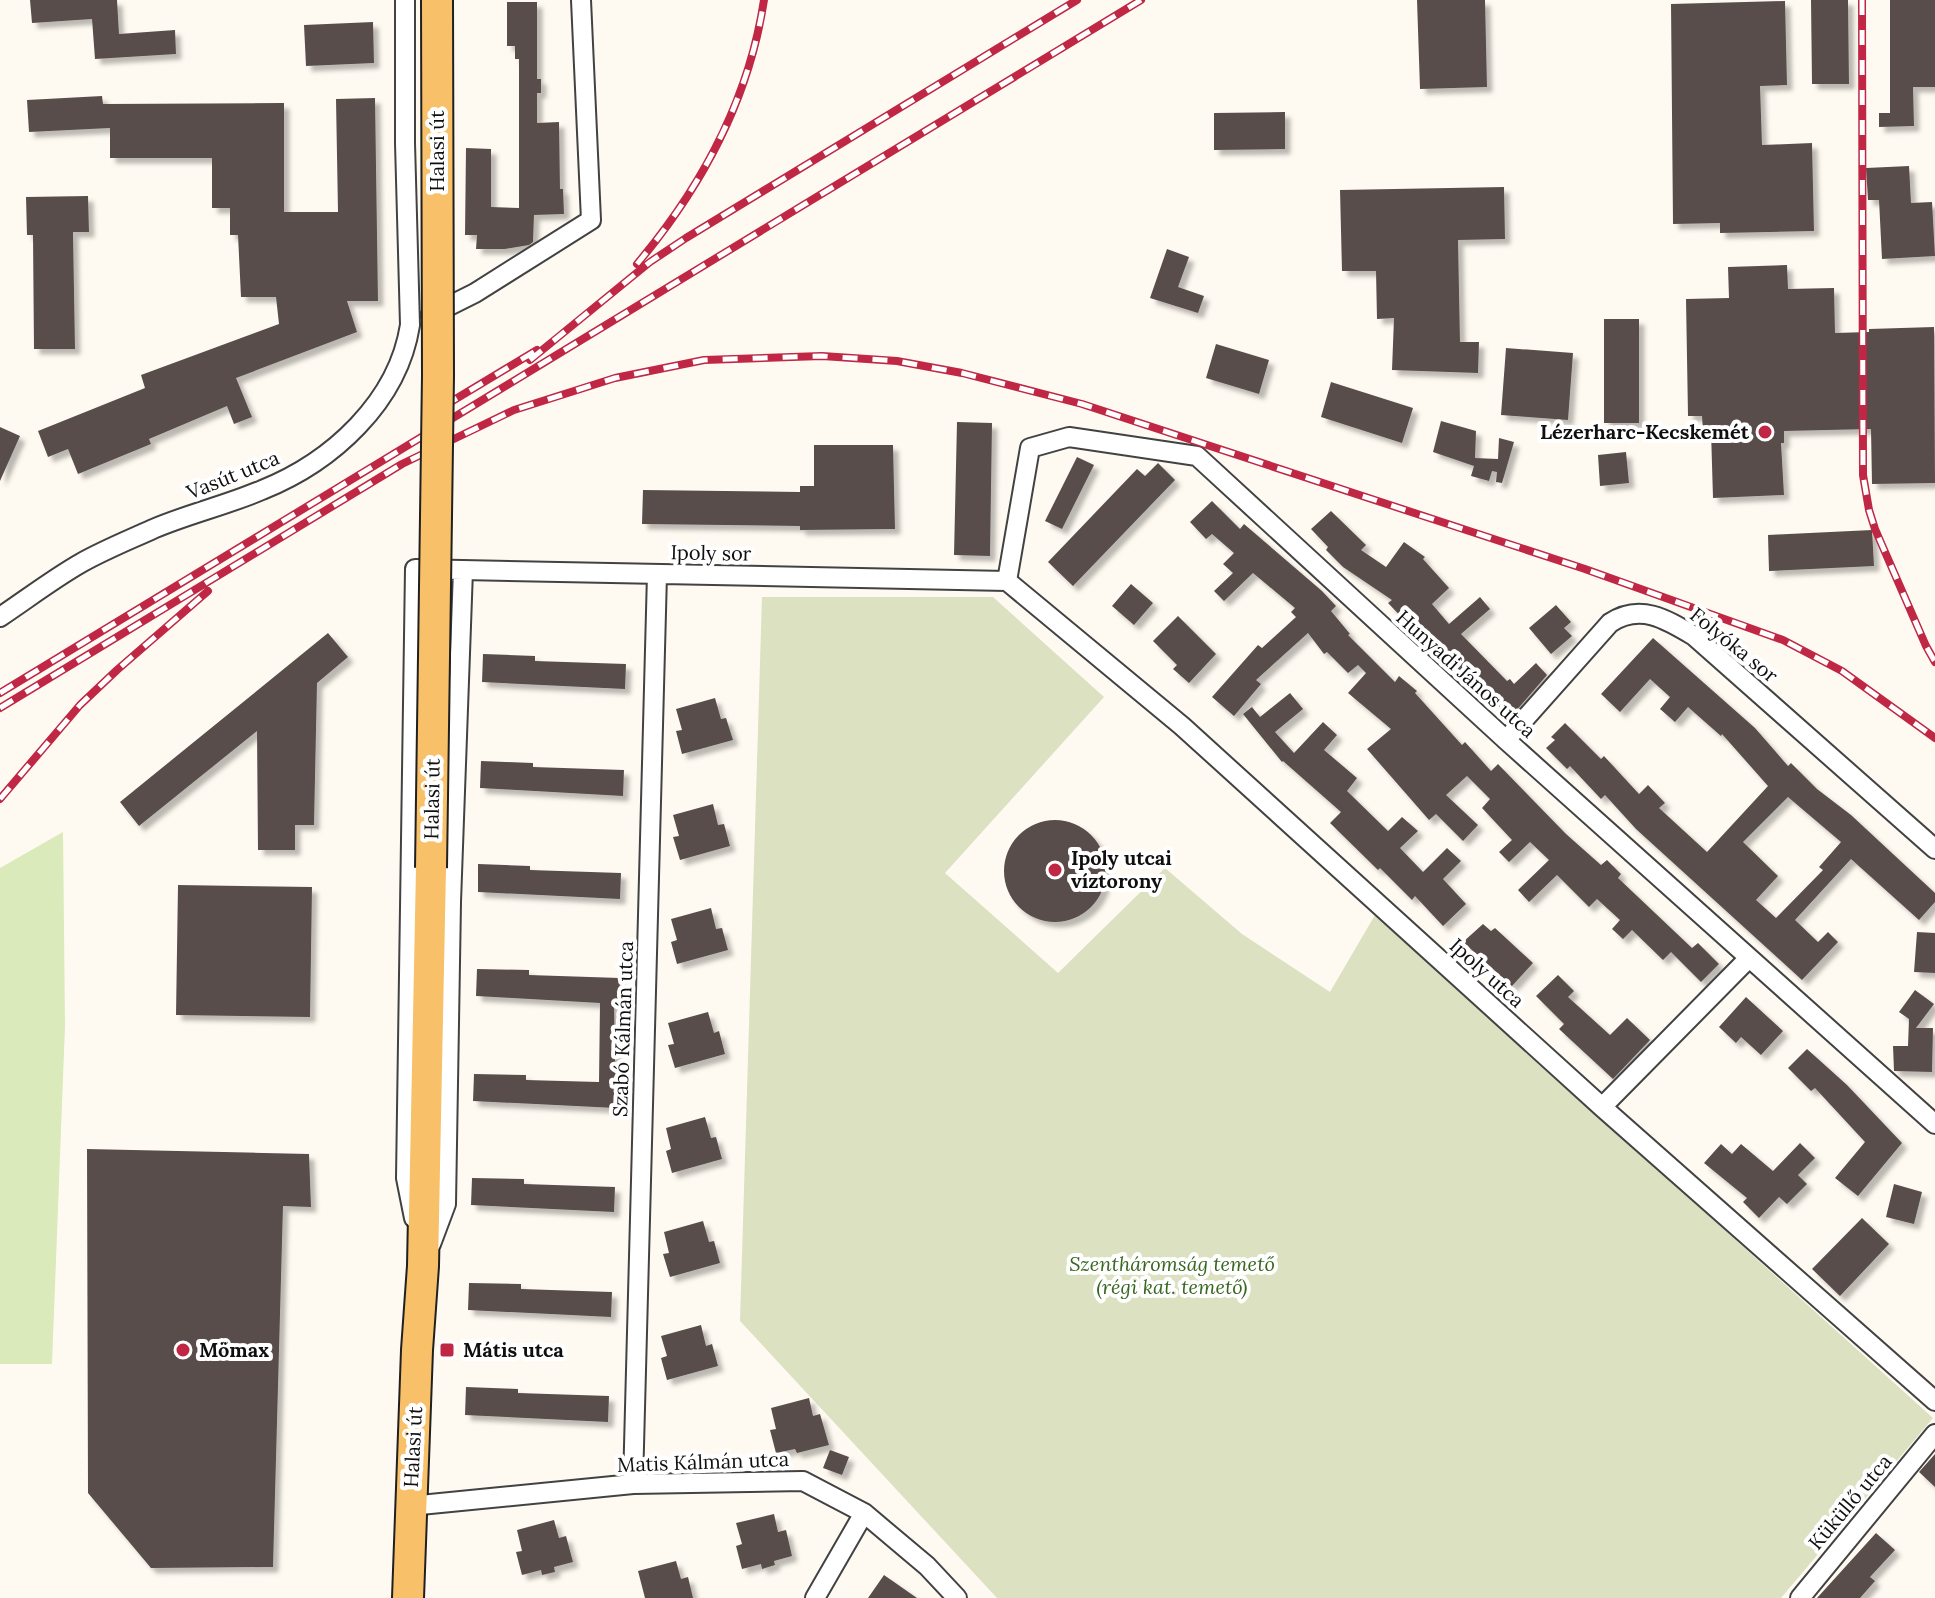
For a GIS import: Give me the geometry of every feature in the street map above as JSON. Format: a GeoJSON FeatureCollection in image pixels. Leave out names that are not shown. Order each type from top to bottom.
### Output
{"type":"FeatureCollection","features":[{"type":"Feature","properties":{"kind":"main road","name":"Halasi út"},"geometry":{"type":"LineString","coordinates":[[408,1598],[423,1266],[431,868],[438,375],[437,0]]}},
{"type":"Feature","properties":{"kind":"street","name":"Halasi út"},"geometry":{"type":"LineString","coordinates":[[405,0],[410,325]]}},
{"type":"Feature","properties":{"kind":"street"},"geometry":{"type":"LineString","coordinates":[[410,325],[475,293],[591,220],[581,0]]}},
{"type":"Feature","properties":{"kind":"street","name":"Vasút utca"},"geometry":{"type":"LineString","coordinates":[[0,617],[81,563],[155,528],[263,490],[312,465],[335,448],[370,412],[396,372],[410,325]]}},
{"type":"Feature","properties":{"kind":"street","name":"Hunyadi János utca"},"geometry":{"type":"LineString","coordinates":[[1007,581],[1030,448],[1069,437],[1197,456],[1506,740],[1935,1124]]}},
{"type":"Feature","properties":{"kind":"street","name":"Ipoly sor"},"geometry":{"type":"LineString","coordinates":[[423,1266],[406,1178],[415,569],[1007,581]]}},
{"type":"Feature","properties":{"kind":"street"},"geometry":{"type":"LineString","coordinates":[[423,1266],[446,1204],[451,902],[463,570]]}},
{"type":"Feature","properties":{"kind":"street","name":"Szabó Kálmán utca"},"geometry":{"type":"LineString","coordinates":[[633,1484],[657,574]]}},
{"type":"Feature","properties":{"kind":"street","name":"Ipoly utca"},"geometry":{"type":"LineString","coordinates":[[1007,581],[1182,726],[1602,1107],[1935,1401]]}},
{"type":"Feature","properties":{"kind":"street","name":"Folyóka sor"},"geometry":{"type":"LineString","coordinates":[[1506,740],[1610,623],[1628,613],[1644,614],[1671,622],[1694,636],[1935,849]]}},
{"type":"Feature","properties":{"kind":"street"},"geometry":{"type":"LineString","coordinates":[[1602,1107],[1749,958]]}},
{"type":"Feature","properties":{"kind":"street","name":"Küküllő utca"},"geometry":{"type":"LineString","coordinates":[[1800,1598],[1935,1434]]}},
{"type":"Feature","properties":{"kind":"street","name":"Matis Kálmán utca"},"geometry":{"type":"LineString","coordinates":[[410,1506],[633,1484],[803,1481],[864,1513],[927,1566],[957,1598]]}},
{"type":"Feature","properties":{"kind":"street"},"geometry":{"type":"LineString","coordinates":[[815,1598],[864,1513]]}},
{"type":"Feature","properties":{"kind":"green space","name":"Szentháromság temető (régi kat. temető)"},"geometry":{"type":"Polygon","coordinates":[[[762,597],[993,597],[1104,697],[945,873],[1058,973],[1165,868],[1242,934],[1330,992],[1375,915],[1933,1418],[1781,1598],[997,1598],[740,1321],[762,597]]]}},
{"type":"Feature","properties":{"kind":"green space"},"geometry":{"type":"Polygon","coordinates":[[[63,832],[65,1026],[52,1364],[0,1364],[0,868],[63,832]]]}},
{"type":"Feature","properties":{"kind":"building"},"geometry":{"type":"Polygon","coordinates":[[[30,0],[117,0],[119,34],[175,30],[176,54],[95,59],[92,19],[32,23],[30,0]]]}},
{"type":"Feature","properties":{"kind":"building"},"geometry":{"type":"Polygon","coordinates":[[[1417,0],[1485,0],[1487,87],[1420,89],[1417,0]]]}},
{"type":"Feature","properties":{"kind":"building"},"geometry":{"type":"Polygon","coordinates":[[[1811,0],[1848,0],[1849,84],[1812,84],[1811,0]]]}},
{"type":"Feature","properties":{"kind":"building"},"geometry":{"type":"Polygon","coordinates":[[[1890,0],[1935,0],[1935,87],[1913,87],[1914,126],[1879,127],[1879,113],[1890,113],[1890,0]]]}},
{"type":"Feature","properties":{"kind":"building"},"geometry":{"type":"Polygon","coordinates":[[[1785,1],[1787,85],[1760,86],[1762,145],[1812,143],[1814,231],[1720,233],[1720,223],[1673,224],[1671,4],[1785,1]]]}},
{"type":"Feature","properties":{"kind":"building"},"geometry":{"type":"Polygon","coordinates":[[[507,2],[537,2],[537,79],[541,79],[541,93],[537,93],[537,123],[559,122],[560,189],[563,189],[564,214],[534,215],[533,242],[529,245],[476,249],[477,235],[465,235],[466,148],[491,149],[491,207],[519,208],[519,59],[515,59],[515,46],[507,46],[507,2]]]}},
{"type":"Feature","properties":{"kind":"building"},"geometry":{"type":"Polygon","coordinates":[[[373,22],[374,63],[306,66],[304,25],[373,22]]]}},
{"type":"Feature","properties":{"kind":"building"},"geometry":{"type":"Polygon","coordinates":[[[102,96],[103,104],[284,103],[284,212],[338,212],[336,99],[375,98],[378,301],[347,301],[357,332],[236,378],[252,417],[234,424],[227,406],[149,439],[151,444],[78,474],[68,449],[48,457],[38,431],[145,388],[141,375],[279,324],[276,297],[241,297],[238,235],[230,235],[230,208],[212,208],[212,158],[110,158],[110,128],[29,132],[27,100],[102,96]]]}},
{"type":"Feature","properties":{"kind":"building"},"geometry":{"type":"Polygon","coordinates":[[[1285,112],[1285,149],[1214,150],[1214,113],[1285,112]]]}},
{"type":"Feature","properties":{"kind":"building"},"geometry":{"type":"Polygon","coordinates":[[[1909,166],[1911,203],[1932,202],[1935,256],[1882,259],[1879,200],[1868,200],[1866,168],[1909,166]]]}},
{"type":"Feature","properties":{"kind":"building"},"geometry":{"type":"Polygon","coordinates":[[[1504,187],[1505,239],[1458,240],[1460,342],[1479,342],[1478,373],[1392,370],[1394,318],[1377,319],[1376,271],[1342,271],[1340,190],[1504,187]]]}},
{"type":"Feature","properties":{"kind":"building"},"geometry":{"type":"Polygon","coordinates":[[[88,196],[89,232],[73,232],[75,349],[34,349],[33,235],[27,235],[26,197],[88,196]]]}},
{"type":"Feature","properties":{"kind":"building"},"geometry":{"type":"Polygon","coordinates":[[[1167,249],[1189,257],[1178,287],[1204,296],[1198,313],[1150,298],[1167,249]]]}},
{"type":"Feature","properties":{"kind":"building"},"geometry":{"type":"Polygon","coordinates":[[[1787,265],[1788,289],[1834,288],[1835,333],[1934,327],[1935,483],[1872,484],[1871,429],[1784,431],[1784,443],[1781,443],[1784,495],[1713,498],[1711,431],[1703,431],[1702,416],[1688,416],[1686,299],[1729,298],[1728,267],[1787,265]]]}},
{"type":"Feature","properties":{"kind":"building"},"geometry":{"type":"Polygon","coordinates":[[[1604,319],[1639,319],[1639,423],[1604,423],[1604,319]]]}},
{"type":"Feature","properties":{"kind":"building"},"geometry":{"type":"Polygon","coordinates":[[[1216,344],[1269,360],[1259,394],[1206,378],[1216,344]]]}},
{"type":"Feature","properties":{"kind":"building"},"geometry":{"type":"Polygon","coordinates":[[[1506,348],[1573,353],[1568,420],[1501,415],[1506,348]]]}},
{"type":"Feature","properties":{"kind":"building"},"geometry":{"type":"Polygon","coordinates":[[[1331,382],[1413,408],[1402,443],[1321,417],[1331,382]]]}},
{"type":"Feature","properties":{"kind":"building"},"geometry":{"type":"Polygon","coordinates":[[[1441,421],[1476,431],[1475,458],[1498,459],[1499,438],[1514,442],[1502,483],[1496,482],[1497,472],[1492,471],[1489,481],[1471,476],[1474,466],[1433,452],[1441,421]]]}},
{"type":"Feature","properties":{"kind":"building"},"geometry":{"type":"Polygon","coordinates":[[[957,422],[992,423],[990,556],[954,555],[957,422]]]}},
{"type":"Feature","properties":{"kind":"building"},"geometry":{"type":"Polygon","coordinates":[[[0,427],[20,436],[0,481],[0,427]]]}},
{"type":"Feature","properties":{"kind":"building"},"geometry":{"type":"Polygon","coordinates":[[[814,445],[893,445],[895,529],[800,530],[800,526],[642,524],[643,490],[800,492],[800,486],[814,486],[814,445]]]}},
{"type":"Feature","properties":{"kind":"building"},"geometry":{"type":"Polygon","coordinates":[[[1626,452],[1629,483],[1600,486],[1598,455],[1626,452]]]}},
{"type":"Feature","properties":{"kind":"building"},"geometry":{"type":"Polygon","coordinates":[[[1077,457],[1094,465],[1062,529],[1045,521],[1077,457]]]}},
{"type":"Feature","properties":{"kind":"building"},"geometry":{"type":"Polygon","coordinates":[[[1158,463],[1175,480],[1073,586],[1048,562],[1137,469],[1145,476],[1158,463]]]}},
{"type":"Feature","properties":{"kind":"building"},"geometry":{"type":"Polygon","coordinates":[[[1212,501],[1240,529],[1244,524],[1322,591],[1336,606],[1331,611],[1348,635],[1395,682],[1399,676],[1417,691],[1415,693],[1462,745],[1465,742],[1491,771],[1498,764],[1566,834],[1601,865],[1607,860],[1621,874],[1618,878],[1692,948],[1698,943],[1719,964],[1701,982],[1671,952],[1663,960],[1632,930],[1623,939],[1612,929],[1620,920],[1597,899],[1589,907],[1557,875],[1529,902],[1518,890],[1549,860],[1530,842],[1509,862],[1499,852],[1512,840],[1482,808],[1490,799],[1467,776],[1446,795],[1478,825],[1463,841],[1436,814],[1429,820],[1367,749],[1391,729],[1348,693],[1366,673],[1358,665],[1348,673],[1327,652],[1324,654],[1308,633],[1256,680],[1261,684],[1234,716],[1212,697],[1258,645],[1262,648],[1296,617],[1291,612],[1295,608],[1253,573],[1224,601],[1214,591],[1233,573],[1223,564],[1234,553],[1212,534],[1206,539],[1190,522],[1212,501]]]}},
{"type":"Feature","properties":{"kind":"building"},"geometry":{"type":"Polygon","coordinates":[[[1331,511],[1366,545],[1361,550],[1386,567],[1404,542],[1425,557],[1423,559],[1449,588],[1432,604],[1449,624],[1480,597],[1490,609],[1461,634],[1507,681],[1510,679],[1514,684],[1536,663],[1547,675],[1515,712],[1508,718],[1479,684],[1476,687],[1444,655],[1441,657],[1411,622],[1409,625],[1388,603],[1392,600],[1343,567],[1326,550],[1328,547],[1311,529],[1331,511]]]}},
{"type":"Feature","properties":{"kind":"building"},"geometry":{"type":"Polygon","coordinates":[[[1872,530],[1874,566],[1769,571],[1768,535],[1872,530]]]}},
{"type":"Feature","properties":{"kind":"building"},"geometry":{"type":"Polygon","coordinates":[[[1131,584],[1153,603],[1134,625],[1112,606],[1131,584]]]}},
{"type":"Feature","properties":{"kind":"building"},"geometry":{"type":"Polygon","coordinates":[[[1556,605],[1571,622],[1564,628],[1572,636],[1551,654],[1529,628],[1556,605]]]}},
{"type":"Feature","properties":{"kind":"building"},"geometry":{"type":"Polygon","coordinates":[[[1178,616],[1216,654],[1189,683],[1173,669],[1177,665],[1153,641],[1178,616]]]}},
{"type":"Feature","properties":{"kind":"building"},"geometry":{"type":"Polygon","coordinates":[[[328,633],[348,657],[317,683],[314,825],[295,825],[295,850],[258,850],[257,731],[139,826],[120,802],[328,633]]]}},
{"type":"Feature","properties":{"kind":"building"},"geometry":{"type":"Polygon","coordinates":[[[1653,638],[1755,728],[1788,766],[1791,763],[1935,893],[1935,902],[1919,920],[1851,859],[1795,920],[1818,942],[1828,932],[1838,942],[1802,980],[1636,829],[1605,795],[1601,799],[1570,766],[1567,769],[1546,748],[1555,740],[1551,737],[1565,723],[1601,759],[1604,756],[1639,794],[1648,785],[1665,803],[1659,808],[1707,852],[1768,786],[1722,734],[1688,707],[1675,722],[1660,709],[1670,697],[1650,679],[1620,712],[1601,694],[1653,638]],[[1788,797],[1743,842],[1778,876],[1756,900],[1776,918],[1823,870],[1819,867],[1841,842],[1788,797]]]}},
{"type":"Feature","properties":{"kind":"building"},"geometry":{"type":"Polygon","coordinates":[[[483,654],[535,656],[535,661],[626,664],[625,689],[482,682],[483,654]]]}},
{"type":"Feature","properties":{"kind":"building"},"geometry":{"type":"Polygon","coordinates":[[[1290,693],[1303,709],[1275,732],[1294,753],[1323,722],[1337,735],[1324,750],[1357,778],[1347,791],[1388,831],[1402,817],[1418,831],[1400,848],[1423,872],[1447,848],[1461,861],[1443,879],[1466,904],[1443,926],[1415,896],[1412,900],[1330,823],[1341,812],[1282,762],[1243,714],[1252,707],[1260,717],[1290,693]]]}},
{"type":"Feature","properties":{"kind":"building"},"geometry":{"type":"Polygon","coordinates":[[[715,698],[721,719],[726,718],[733,740],[682,754],[676,731],[682,730],[676,709],[715,698]]]}},
{"type":"Feature","properties":{"kind":"building"},"geometry":{"type":"Polygon","coordinates":[[[481,761],[533,763],[533,767],[624,770],[623,796],[480,788],[481,761]]]}},
{"type":"Feature","properties":{"kind":"building"},"geometry":{"type":"Polygon","coordinates":[[[713,804],[718,825],[724,824],[730,846],[680,860],[673,837],[679,836],[673,815],[713,804]]]}},
{"type":"Feature","properties":{"kind":"building","name":"Ipoly utcai víztorony"},"geometry":{"type":"Polygon","coordinates":[[[1055,820],[1074,824],[1091,835],[1102,852],[1106,871],[1102,890],[1091,907],[1074,918],[1055,922],[1036,918],[1019,907],[1008,890],[1004,871],[1008,852],[1019,835],[1036,824],[1055,820]]]}},
{"type":"Feature","properties":{"kind":"building"},"geometry":{"type":"Polygon","coordinates":[[[478,864],[530,866],[530,870],[621,873],[620,899],[478,892],[478,864]]]}},
{"type":"Feature","properties":{"kind":"building"},"geometry":{"type":"Polygon","coordinates":[[[178,885],[312,887],[310,1017],[176,1015],[178,885]]]}},
{"type":"Feature","properties":{"kind":"building"},"geometry":{"type":"Polygon","coordinates":[[[711,908],[716,929],[722,928],[728,950],[677,964],[671,942],[677,940],[671,919],[711,908]]]}},
{"type":"Feature","properties":{"kind":"building"},"geometry":{"type":"Polygon","coordinates":[[[1483,924],[1491,931],[1495,928],[1533,963],[1512,986],[1463,942],[1483,924]]]}},
{"type":"Feature","properties":{"kind":"building"},"geometry":{"type":"Polygon","coordinates":[[[1917,932],[1935,933],[1935,973],[1914,972],[1917,932]]]}},
{"type":"Feature","properties":{"kind":"building"},"geometry":{"type":"Polygon","coordinates":[[[477,969],[529,970],[529,975],[620,978],[619,1003],[614,1003],[616,1108],[473,1101],[474,1074],[526,1075],[526,1080],[599,1082],[600,1003],[476,996],[477,969]]]}},
{"type":"Feature","properties":{"kind":"building"},"geometry":{"type":"Polygon","coordinates":[[[1558,975],[1574,991],[1568,997],[1610,1035],[1627,1018],[1650,1040],[1613,1079],[1559,1029],[1564,1024],[1536,996],[1558,975]]]}},
{"type":"Feature","properties":{"kind":"building"},"geometry":{"type":"Polygon","coordinates":[[[1915,990],[1934,1004],[1916,1028],[1933,1028],[1932,1072],[1894,1071],[1893,1046],[1908,1046],[1909,1019],[1899,1012],[1915,990]]]}},
{"type":"Feature","properties":{"kind":"building"},"geometry":{"type":"Polygon","coordinates":[[[1746,997],[1783,1031],[1761,1055],[1741,1037],[1736,1043],[1719,1027],[1746,997]]]}},
{"type":"Feature","properties":{"kind":"building"},"geometry":{"type":"Polygon","coordinates":[[[708,1012],[714,1033],[719,1031],[725,1054],[675,1068],[668,1045],[674,1044],[668,1023],[708,1012]]]}},
{"type":"Feature","properties":{"kind":"building"},"geometry":{"type":"Polygon","coordinates":[[[1807,1049],[1847,1085],[1902,1143],[1858,1196],[1835,1178],[1865,1142],[1815,1088],[1811,1091],[1788,1068],[1807,1049]]]}},
{"type":"Feature","properties":{"kind":"building"},"geometry":{"type":"Polygon","coordinates":[[[705,1117],[711,1138],[716,1137],[722,1159],[672,1173],[666,1151],[671,1149],[666,1128],[705,1117]]]}},
{"type":"Feature","properties":{"kind":"building"},"geometry":{"type":"Polygon","coordinates":[[[1800,1143],[1815,1158],[1798,1175],[1807,1184],[1787,1204],[1779,1197],[1759,1218],[1743,1202],[1747,1198],[1704,1163],[1721,1144],[1732,1154],[1741,1144],[1773,1171],[1800,1143]]]}},
{"type":"Feature","properties":{"kind":"building","name":"Mömax"},"geometry":{"type":"Polygon","coordinates":[[[87,1149],[309,1154],[311,1207],[283,1206],[273,1567],[151,1568],[88,1493],[87,1149]]]}},
{"type":"Feature","properties":{"kind":"building"},"geometry":{"type":"Polygon","coordinates":[[[472,1178],[524,1179],[524,1184],[615,1187],[614,1212],[471,1205],[472,1178]]]}},
{"type":"Feature","properties":{"kind":"building"},"geometry":{"type":"Polygon","coordinates":[[[1894,1184],[1922,1192],[1914,1224],[1886,1217],[1894,1184]]]}},
{"type":"Feature","properties":{"kind":"building"},"geometry":{"type":"Polygon","coordinates":[[[1862,1218],[1889,1244],[1840,1296],[1812,1269],[1862,1218]]]}},
{"type":"Feature","properties":{"kind":"building"},"geometry":{"type":"Polygon","coordinates":[[[703,1221],[709,1242],[714,1241],[720,1263],[670,1277],[663,1254],[669,1253],[664,1232],[703,1221]]]}},
{"type":"Feature","properties":{"kind":"building"},"geometry":{"type":"Polygon","coordinates":[[[469,1283],[521,1284],[521,1289],[612,1292],[611,1317],[468,1310],[469,1283]]]}},
{"type":"Feature","properties":{"kind":"building"},"geometry":{"type":"Polygon","coordinates":[[[701,1325],[706,1346],[712,1344],[718,1366],[667,1380],[661,1358],[667,1356],[661,1336],[701,1325]]]}},
{"type":"Feature","properties":{"kind":"building"},"geometry":{"type":"Polygon","coordinates":[[[466,1387],[518,1389],[518,1393],[609,1396],[608,1422],[465,1415],[466,1387]]]}},
{"type":"Feature","properties":{"kind":"building"},"geometry":{"type":"Polygon","coordinates":[[[809,1398],[813,1416],[820,1414],[829,1445],[797,1453],[795,1449],[776,1453],[770,1430],[776,1429],[771,1408],[809,1398]]]}},
{"type":"Feature","properties":{"kind":"building"},"geometry":{"type":"Polygon","coordinates":[[[830,1450],[849,1457],[842,1475],[823,1468],[830,1450]]]}},
{"type":"Feature","properties":{"kind":"building"},"geometry":{"type":"Polygon","coordinates":[[[1935,1454],[1935,1487],[1919,1472],[1935,1454]]]}},
{"type":"Feature","properties":{"kind":"building"},"geometry":{"type":"Polygon","coordinates":[[[774,1514],[778,1532],[786,1530],[792,1556],[774,1561],[775,1565],[762,1569],[761,1564],[742,1569],[736,1546],[742,1544],[736,1523],[774,1514]]]}},
{"type":"Feature","properties":{"kind":"building"},"geometry":{"type":"Polygon","coordinates":[[[554,1520],[559,1538],[566,1536],[573,1562],[554,1567],[555,1572],[542,1575],[541,1570],[522,1575],[516,1552],[522,1551],[517,1530],[554,1520]]]}},
{"type":"Feature","properties":{"kind":"building"},"geometry":{"type":"Polygon","coordinates":[[[1876,1533],[1895,1550],[1870,1577],[1875,1581],[1860,1598],[1817,1598],[1876,1533]]]}},
{"type":"Feature","properties":{"kind":"building"},"geometry":{"type":"Polygon","coordinates":[[[676,1561],[681,1579],[688,1577],[693,1598],[645,1598],[638,1571],[676,1561]]]}},
{"type":"Feature","properties":{"kind":"building"},"geometry":{"type":"Polygon","coordinates":[[[884,1575],[917,1598],[868,1598],[884,1575]]]}},
{"type":"Feature","properties":{"kind":"railway"},"geometry":{"type":"LineString","coordinates":[[637,264],[682,205],[719,141],[747,72],[764,0]]}},
{"type":"Feature","properties":{"kind":"railway"},"geometry":{"type":"LineString","coordinates":[[530,360],[650,262],[686,238],[1077,0]]}},
{"type":"Feature","properties":{"kind":"railway"},"geometry":{"type":"LineString","coordinates":[[0,693],[1141,0]]}},
{"type":"Feature","properties":{"kind":"railway"},"geometry":{"type":"LineString","coordinates":[[1862,0],[1863,475],[1875,529],[1935,662]]}},
{"type":"Feature","properties":{"kind":"railway"},"geometry":{"type":"LineString","coordinates":[[444,406],[537,350]]}},
{"type":"Feature","properties":{"kind":"railway"},"geometry":{"type":"LineString","coordinates":[[0,708],[402,464],[514,410],[615,378],[704,360],[822,356],[897,361],[962,373],[1082,404],[1585,569],[1783,640],[1842,671],[1935,738]]}},
{"type":"Feature","properties":{"kind":"railway"},"geometry":{"type":"LineString","coordinates":[[0,799],[80,705],[208,591]]}},
{"type":"Feature","properties":{"kind":"place","name":"Lézerharc-Kecskemét"},"geometry":{"type":"Point","coordinates":[1765,432]}},
{"type":"Feature","properties":{"kind":"place","name":"Ipoly utcai víztorony"},"geometry":{"type":"Point","coordinates":[1055,870]}},
{"type":"Feature","properties":{"kind":"place","name":"Mömax"},"geometry":{"type":"Point","coordinates":[183,1350]}},
{"type":"Feature","properties":{"kind":"place","name":"Mátis utca"},"geometry":{"type":"Point","coordinates":[447,1350]}}]}
